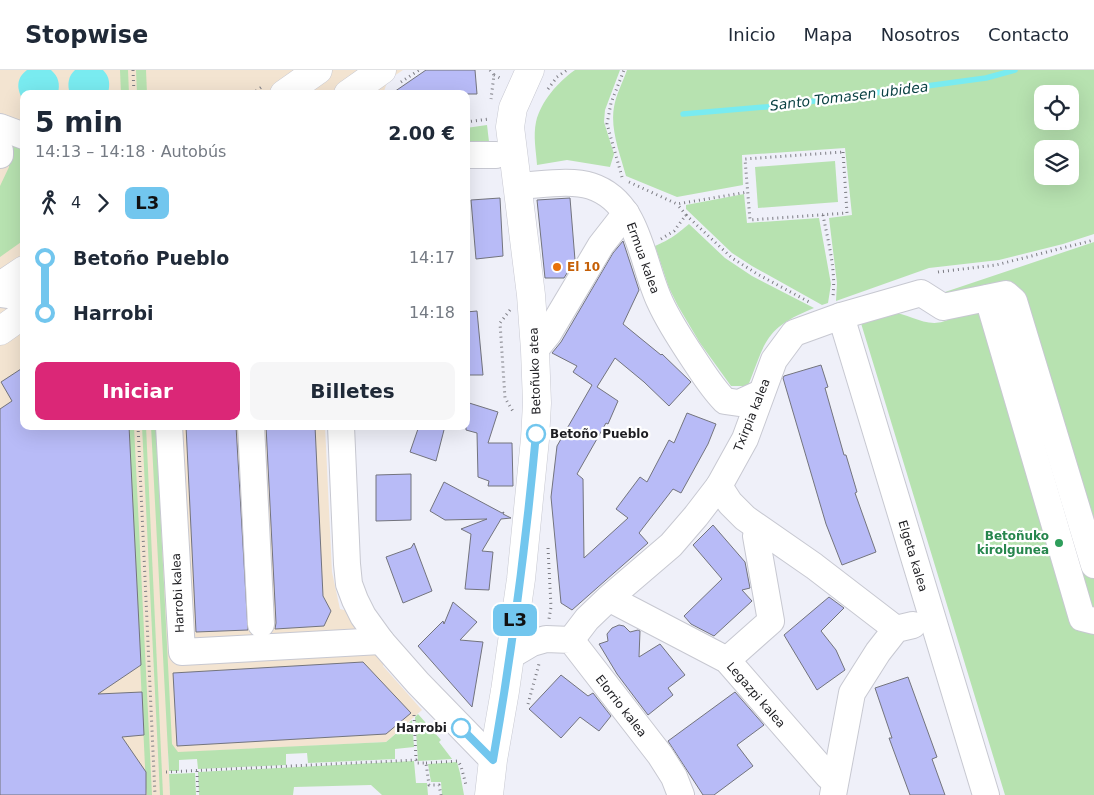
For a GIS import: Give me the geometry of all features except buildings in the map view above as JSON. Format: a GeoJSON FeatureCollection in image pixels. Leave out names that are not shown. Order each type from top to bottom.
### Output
{"type":"FeatureCollection","features":[{"type":"Feature","properties":{"kind":"main road"},"geometry":{"type":"LineString","coordinates":[[290,90],[318,70]]}},
{"type":"Feature","properties":{"kind":"main road"},"geometry":{"type":"LineString","coordinates":[[354,90],[382,70]]}},
{"type":"Feature","properties":{"kind":"main road","name":"Betoñuko atea"},"geometry":{"type":"LineString","coordinates":[[478,792],[493,760],[505,691],[521,579],[536,434],[535,350],[531,295],[510,127],[514,102],[530,70]]}},
{"type":"Feature","properties":{"kind":"main road"},"geometry":{"type":"LineString","coordinates":[[0,286],[20,273]]}},
{"type":"Feature","properties":{"kind":"main road"},"geometry":{"type":"LineString","coordinates":[[0,330],[20,317]]}},
{"type":"Feature","properties":{"kind":"street"},"geometry":{"type":"LineString","coordinates":[[0,126],[20,134]]}},
{"type":"Feature","properties":{"kind":"street"},"geometry":{"type":"LineString","coordinates":[[470,155],[496,155]]}},
{"type":"Feature","properties":{"kind":"street","name":"Ermua kalea"},"geometry":{"type":"LineString","coordinates":[[518,186],[579,183],[590,185],[612,196],[619,202],[636,233],[649,274],[667,317],[708,380],[739,421],[745,439]]}},
{"type":"Feature","properties":{"kind":"street"},"geometry":{"type":"LineString","coordinates":[[535,350],[548,334],[601,245],[626,213]]}},
{"type":"Feature","properties":{"kind":"street","name":"Txirpia kalea"},"geometry":{"type":"LineString","coordinates":[[558,639],[587,619],[671,545],[696,516],[719,486],[745,439],[774,360],[794,333],[836,308],[920,293],[943,307],[1006,294],[1014,301],[1094,565]]}},
{"type":"Feature","properties":{"kind":"street"},"geometry":{"type":"LineString","coordinates":[[0,294],[20,296]]}},
{"type":"Feature","properties":{"kind":"street"},"geometry":{"type":"LineString","coordinates":[[988,298],[1082,618],[1094,621]]}},
{"type":"Feature","properties":{"kind":"street","name":"Elgeta kalea"},"geometry":{"type":"LineString","coordinates":[[836,308],[986,795]]}},
{"type":"Feature","properties":{"kind":"street"},"geometry":{"type":"LineString","coordinates":[[725,401],[740,403],[761,393]]}},
{"type":"Feature","properties":{"kind":"street","name":"Harrobi kalea"},"geometry":{"type":"LineString","coordinates":[[169,430],[182,652],[381,641]]}},
{"type":"Feature","properties":{"kind":"street"},"geometry":{"type":"LineString","coordinates":[[251,430],[261,624]]}},
{"type":"Feature","properties":{"kind":"street"},"geometry":{"type":"LineString","coordinates":[[341,430],[349,584],[363,616],[381,641],[418,683],[493,760]]}},
{"type":"Feature","properties":{"kind":"street"},"geometry":{"type":"LineString","coordinates":[[719,486],[730,503],[745,518],[814,566],[896,629]]}},
{"type":"Feature","properties":{"kind":"street"},"geometry":{"type":"LineString","coordinates":[[727,660],[771,621],[756,536]]}},
{"type":"Feature","properties":{"kind":"street","name":"Legazpi kalea"},"geometry":{"type":"LineString","coordinates":[[618,602],[727,660],[830,786]]}},
{"type":"Feature","properties":{"kind":"street","name":"Elorrio kalea"},"geometry":{"type":"LineString","coordinates":[[517,605],[526,620],[558,639],[660,755],[674,777],[681,795]]}},
{"type":"Feature","properties":{"kind":"street"},"geometry":{"type":"LineString","coordinates":[[830,786],[852,693],[878,652],[896,629],[933,620]]}},
{"type":"Feature","properties":{"kind":"street"},"geometry":{"type":"LineString","coordinates":[[510,656],[532,643],[558,639]]}},
{"type":"Feature","properties":{"kind":"path"},"geometry":{"type":"LineString","coordinates":[[133,70],[134,90]]}},
{"type":"Feature","properties":{"kind":"path"},"geometry":{"type":"LineString","coordinates":[[547,91],[557,77],[567,70]]}},
{"type":"Feature","properties":{"kind":"path"},"geometry":{"type":"LineString","coordinates":[[624,70],[611,103],[607,124],[624,180],[677,204],[686,215],[732,258],[815,305]]}},
{"type":"Feature","properties":{"kind":"path"},"geometry":{"type":"LineString","coordinates":[[470,121],[489,119]]}},
{"type":"Feature","properties":{"kind":"path"},"geometry":{"type":"LineString","coordinates":[[843,152],[848,213],[750,220],[748,192],[746,159],[843,152]]}},
{"type":"Feature","properties":{"kind":"path"},"geometry":{"type":"LineString","coordinates":[[677,204],[748,192]]}},
{"type":"Feature","properties":{"kind":"path"},"geometry":{"type":"LineString","coordinates":[[659,240],[674,232],[686,215]]}},
{"type":"Feature","properties":{"kind":"path"},"geometry":{"type":"LineString","coordinates":[[824,215],[836,308]]}},
{"type":"Feature","properties":{"kind":"path"},"geometry":{"type":"LineString","coordinates":[[938,272],[996,265],[1094,240]]}},
{"type":"Feature","properties":{"kind":"path"},"geometry":{"type":"LineString","coordinates":[[512,307],[500,323],[505,398],[518,419]]}},
{"type":"Feature","properties":{"kind":"path"},"geometry":{"type":"LineString","coordinates":[[138,430],[155,795]]}},
{"type":"Feature","properties":{"kind":"path"},"geometry":{"type":"LineString","coordinates":[[527,705],[558,639],[551,607]]}},
{"type":"Feature","properties":{"kind":"path"},"geometry":{"type":"LineString","coordinates":[[414,715],[416,763],[458,761],[478,792]]}},
{"type":"Feature","properties":{"kind":"path"},"geometry":{"type":"LineString","coordinates":[[166,772],[416,760]]}},
{"type":"Feature","properties":{"kind":"path"},"geometry":{"type":"LineString","coordinates":[[426,763],[429,785],[440,785],[440,795]]}},
{"type":"Feature","properties":{"kind":"path"},"geometry":{"type":"LineString","coordinates":[[197,770],[198,795]]}},
{"type":"Feature","properties":{"kind":"shaded area"},"geometry":{"type":"Polygon","coordinates":[[[0,70],[403,70],[388,80],[384,90],[20,90],[20,430],[325,430],[332,572],[340,609],[348,611],[385,659],[383,666],[422,710],[386,742],[168,753],[170,795],[0,795],[0,70]]]}},
{"type":"Feature","properties":{"kind":"green space"},"geometry":{"type":"Polygon","coordinates":[[[120,70],[128,70],[129,90],[121,90],[120,70]]]}},
{"type":"Feature","properties":{"kind":"green space"},"geometry":{"type":"Polygon","coordinates":[[[136,70],[146,70],[147,90],[137,90],[136,70]]]}},
{"type":"Feature","properties":{"kind":"green space"},"geometry":{"type":"Polygon","coordinates":[[[575,70],[620,70],[605,110],[604,122],[614,154],[610,167],[567,160],[537,165],[535,133],[538,114],[551,93],[562,80],[575,70]]]}},
{"type":"Feature","properties":{"kind":"green space"},"geometry":{"type":"Polygon","coordinates":[[[627,70],[1094,70],[1094,234],[999,260],[929,268],[836,301],[837,283],[829,218],[852,215],[845,148],[742,155],[743,185],[677,197],[626,176],[613,124],[616,97],[627,70]]]}},
{"type":"Feature","properties":{"kind":"green space"},"geometry":{"type":"Polygon","coordinates":[[[487,125],[490,150],[470,150],[470,127],[487,125]]]}},
{"type":"Feature","properties":{"kind":"green space"},"geometry":{"type":"Polygon","coordinates":[[[8,144],[20,146],[20,243],[0,257],[0,186],[9,167],[8,144]]]}},
{"type":"Feature","properties":{"kind":"green space"},"geometry":{"type":"Polygon","coordinates":[[[835,161],[838,202],[758,208],[755,167],[835,161]]]}},
{"type":"Feature","properties":{"kind":"green space"},"geometry":{"type":"Polygon","coordinates":[[[744,194],[747,223],[819,218],[831,284],[828,303],[822,305],[732,253],[686,209],[686,205],[744,194]]]}},
{"type":"Feature","properties":{"kind":"green space"},"geometry":{"type":"Polygon","coordinates":[[[689,224],[725,258],[752,276],[814,308],[786,322],[769,337],[748,386],[731,386],[700,343],[669,288],[655,246],[689,224]]]}},
{"type":"Feature","properties":{"kind":"green space"},"geometry":{"type":"Polygon","coordinates":[[[1094,242],[1094,795],[1005,795],[860,320],[886,312],[898,313],[929,323],[945,321],[953,317],[945,292],[1094,242]]]}},
{"type":"Feature","properties":{"kind":"green space"},"geometry":{"type":"Polygon","coordinates":[[[129,430],[134,430],[152,795],[147,795],[129,430]]]}},
{"type":"Feature","properties":{"kind":"green space"},"geometry":{"type":"Polygon","coordinates":[[[142,430],[146,430],[163,795],[160,795],[142,430]]]}},
{"type":"Feature","properties":{"kind":"green space"},"geometry":{"type":"Polygon","coordinates":[[[151,430],[156,430],[172,744],[178,752],[386,742],[412,720],[414,747],[395,749],[395,759],[308,763],[307,753],[286,754],[286,765],[198,769],[197,759],[179,760],[179,771],[169,771],[151,430]]]}},
{"type":"Feature","properties":{"kind":"green space"},"geometry":{"type":"Polygon","coordinates":[[[418,714],[441,740],[439,742],[452,759],[418,761],[415,717],[418,714]]]}},
{"type":"Feature","properties":{"kind":"green space"},"geometry":{"type":"Polygon","coordinates":[[[414,761],[416,783],[427,783],[428,795],[382,795],[371,785],[294,787],[293,795],[199,795],[198,772],[414,761]]]}},
{"type":"Feature","properties":{"kind":"green space"},"geometry":{"type":"Polygon","coordinates":[[[457,762],[464,795],[442,795],[441,782],[431,782],[428,764],[457,762]]]}},
{"type":"Feature","properties":{"kind":"green space"},"geometry":{"type":"Polygon","coordinates":[[[195,773],[196,795],[170,795],[169,774],[195,773]]]}},
{"type":"Feature","properties":{"kind":"water"},"geometry":{"type":"Polygon","coordinates":[[[27,70],[51,70],[56,75],[59,90],[20,90],[20,93],[18,85],[23,73],[27,70]]]}},
{"type":"Feature","properties":{"kind":"water"},"geometry":{"type":"Polygon","coordinates":[[[75,70],[103,70],[109,81],[109,90],[69,90],[71,75],[75,70]]]}},
{"type":"Feature","properties":{"kind":"waterway","name":"Santo Tomasen ubidea"},"geometry":{"type":"LineString","coordinates":[[683,114],[777,106],[986,78],[1015,70]]}},
{"type":"Feature","properties":{"kind":"bus line","name":"L3"},"geometry":{"type":"LineString","coordinates":[[461,728],[493,760],[521,579],[536,434]]}},
{"type":"Feature","properties":{"kind":"place","name":"El 10"},"geometry":{"type":"Point","coordinates":[557,267]}},
{"type":"Feature","properties":{"kind":"place","name":"Betoño Pueblo"},"geometry":{"type":"Point","coordinates":[536,434]}},
{"type":"Feature","properties":{"kind":"place","name":"Betoñuko kirolgunea"},"geometry":{"type":"Point","coordinates":[1059,543]}},
{"type":"Feature","properties":{"kind":"place","name":"Harrobi"},"geometry":{"type":"Point","coordinates":[461,728]}}]}
